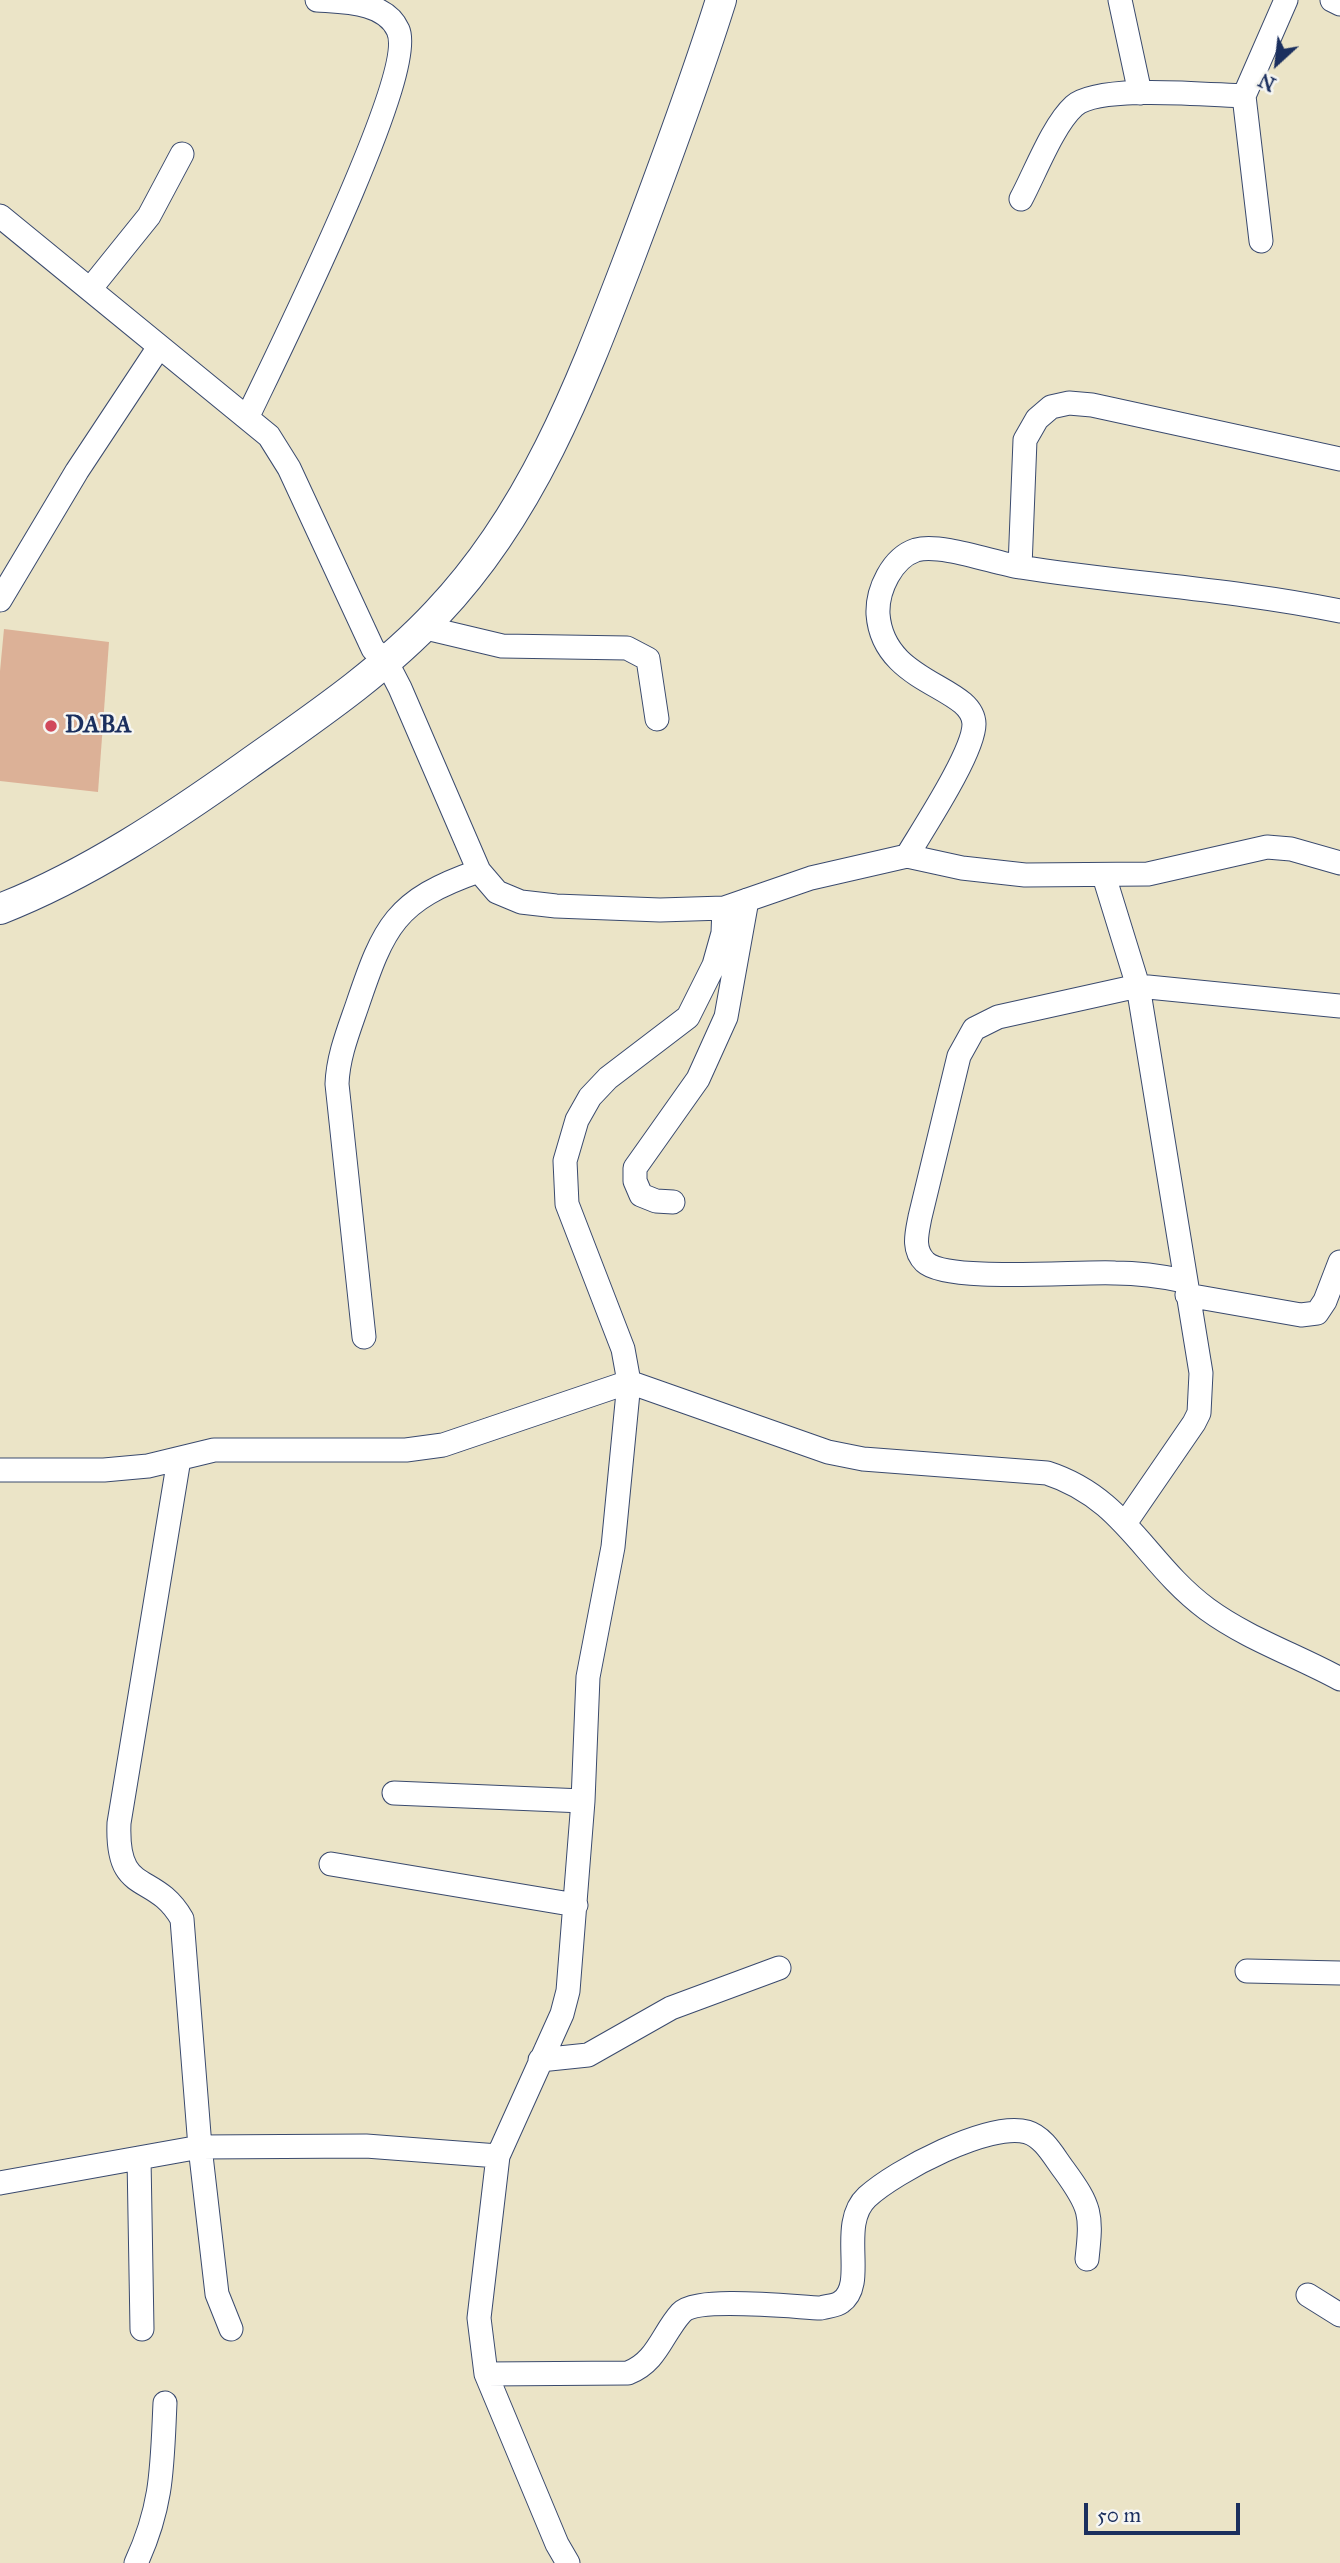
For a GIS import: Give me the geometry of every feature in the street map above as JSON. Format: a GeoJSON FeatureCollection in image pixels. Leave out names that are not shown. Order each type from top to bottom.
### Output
{"type":"FeatureCollection","features":[{"type":"Feature","properties":{"kind":"main road"},"geometry":{"type":"LineString","coordinates":[[0,909],[61,881],[213,789],[386,661],[459,588],[520,506],[561,429],[648,210],[721,0]]}},
{"type":"Feature","properties":{"kind":"street"},"geometry":{"type":"LineString","coordinates":[[248,416],[365,165],[399,57],[399,31],[383,13],[358,3],[317,0]]}},
{"type":"Feature","properties":{"kind":"street"},"geometry":{"type":"LineString","coordinates":[[1120,0],[1140,93]]}},
{"type":"Feature","properties":{"kind":"street"},"geometry":{"type":"LineString","coordinates":[[1261,240],[1244,96],[1286,0]]}},
{"type":"Feature","properties":{"kind":"street"},"geometry":{"type":"LineString","coordinates":[[1332,0],[1340,4]]}},
{"type":"Feature","properties":{"kind":"street"},"geometry":{"type":"LineString","coordinates":[[1021,200],[1074,105],[1086,98],[1114,93],[1244,96]]}},
{"type":"Feature","properties":{"kind":"street"},"geometry":{"type":"LineString","coordinates":[[91,288],[149,216],[182,154]]}},
{"type":"Feature","properties":{"kind":"street"},"geometry":{"type":"LineString","coordinates":[[0,216],[91,288],[159,347],[248,416],[269,436],[289,468],[373,649],[386,661],[479,871],[497,892],[521,902],[556,906],[647,910],[724,908],[811,878],[907,856],[962,868],[1025,876],[1148,874],[1266,848],[1291,849],[1340,863]]}},
{"type":"Feature","properties":{"kind":"street"},"geometry":{"type":"LineString","coordinates":[[5,591],[159,347]]}},
{"type":"Feature","properties":{"kind":"street"},"geometry":{"type":"LineString","coordinates":[[1020,567],[1026,440],[1037,418],[1051,407],[1069,403],[1092,405],[1340,459]]}},
{"type":"Feature","properties":{"kind":"street"},"geometry":{"type":"LineString","coordinates":[[907,856],[954,774],[971,739],[974,723],[970,711],[954,695],[912,673],[898,661],[880,628],[879,597],[893,568],[905,556],[918,550],[933,549],[1020,567],[1283,599],[1340,611]]}},
{"type":"Feature","properties":{"kind":"street"},"geometry":{"type":"LineString","coordinates":[[422,627],[502,646],[627,648],[640,652],[648,659],[657,719]]}},
{"type":"Feature","properties":{"kind":"street"},"geometry":{"type":"LineString","coordinates":[[364,1337],[340,1119],[338,1067],[375,952],[387,929],[427,892],[479,871]]}},
{"type":"Feature","properties":{"kind":"street"},"geometry":{"type":"LineString","coordinates":[[1104,876],[1138,986],[1201,1373],[1199,1413],[1126,1522]]}},
{"type":"Feature","properties":{"kind":"street"},"geometry":{"type":"LineString","coordinates":[[673,1202],[656,1201],[641,1195],[635,1181],[635,1168],[698,1079],[726,1017],[747,900]]}},
{"type":"Feature","properties":{"kind":"street"},"geometry":{"type":"LineString","coordinates":[[568,2563],[556,2544],[486,2374],[479,2318],[498,2156],[562,2014],[568,1991],[583,1801],[588,1677],[613,1547],[629,1382],[623,1349],[567,1204],[565,1161],[577,1120],[590,1097],[608,1078],[688,1017],[701,996],[723,933],[724,908]]}},
{"type":"Feature","properties":{"kind":"street"},"geometry":{"type":"LineString","coordinates":[[1340,1006],[1138,986],[998,1017],[974,1029],[959,1056],[916,1238],[918,1252],[939,1270],[953,1273],[1116,1272],[1301,1315],[1317,1313],[1325,1301],[1340,1262]]}},
{"type":"Feature","properties":{"kind":"street"},"geometry":{"type":"LineString","coordinates":[[0,1470],[104,1470],[148,1466],[214,1450],[406,1450],[443,1445],[629,1382],[828,1452],[863,1459],[1047,1473],[1070,1480],[1098,1496],[1126,1522],[1146,1551],[1178,1586],[1209,1610],[1248,1634],[1340,1678]]}},
{"type":"Feature","properties":{"kind":"street"},"geometry":{"type":"LineString","coordinates":[[179,1459],[121,1810],[118,1847],[128,1873],[172,1902],[181,1919],[200,2147],[217,2294],[231,2329]]}},
{"type":"Feature","properties":{"kind":"street"},"geometry":{"type":"LineString","coordinates":[[394,1793],[583,1801]]}},
{"type":"Feature","properties":{"kind":"street"},"geometry":{"type":"LineString","coordinates":[[331,1864],[576,1905]]}},
{"type":"Feature","properties":{"kind":"street"},"geometry":{"type":"LineString","coordinates":[[540,2060],[588,2055],[671,2008],[779,1968]]}},
{"type":"Feature","properties":{"kind":"street"},"geometry":{"type":"LineString","coordinates":[[1247,1971],[1340,1973]]}},
{"type":"Feature","properties":{"kind":"street"},"geometry":{"type":"LineString","coordinates":[[486,2374],[628,2372],[641,2368],[651,2358],[680,2314],[698,2303],[821,2308],[841,2303],[848,2294],[852,2277],[852,2229],[856,2212],[866,2197],[919,2161],[942,2150],[999,2133],[1015,2130],[1040,2139],[1081,2193],[1091,2222],[1087,2259]]}},
{"type":"Feature","properties":{"kind":"street"},"geometry":{"type":"LineString","coordinates":[[0,2183],[200,2147],[366,2146],[498,2156]]}},
{"type":"Feature","properties":{"kind":"street"},"geometry":{"type":"LineString","coordinates":[[139,2158],[142,2329]]}},
{"type":"Feature","properties":{"kind":"street"},"geometry":{"type":"LineString","coordinates":[[1308,2295],[1340,2315]]}},
{"type":"Feature","properties":{"kind":"street"},"geometry":{"type":"LineString","coordinates":[[136,2563],[155,2521],[161,2482],[165,2403]]}},
{"type":"Feature","properties":{"kind":"building","name":"DABA"},"geometry":{"type":"Polygon","coordinates":[[[4,629],[109,642],[98,792],[0,781],[0,671],[4,629]]]}},
{"type":"Feature","properties":{"kind":"place","name":"DABA"},"geometry":{"type":"Point","coordinates":[51,726]}}]}
